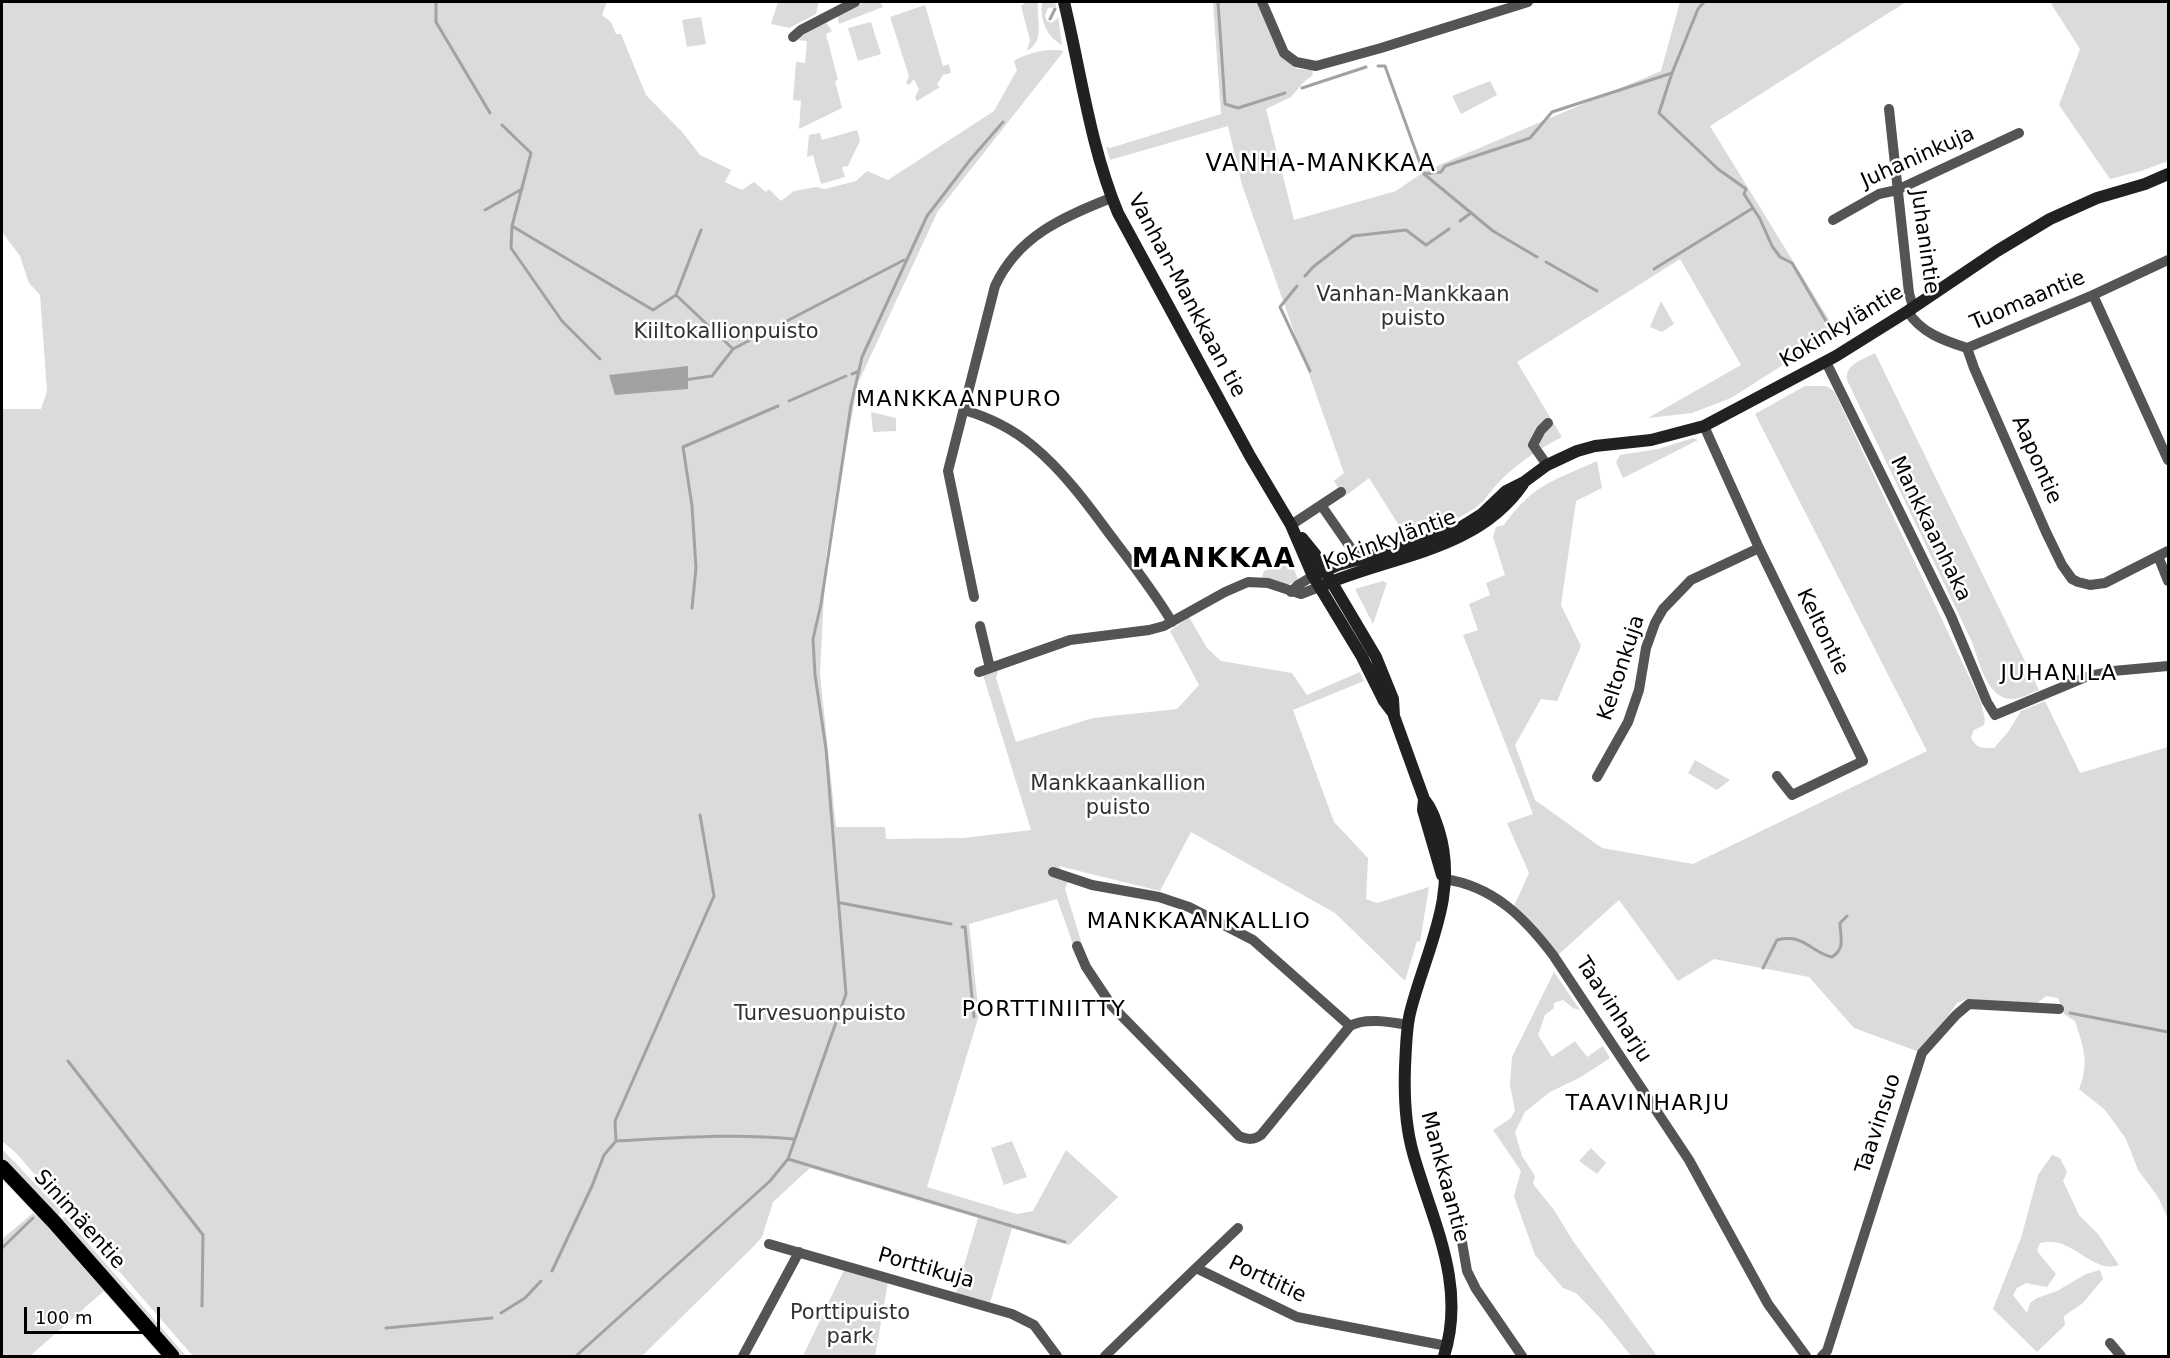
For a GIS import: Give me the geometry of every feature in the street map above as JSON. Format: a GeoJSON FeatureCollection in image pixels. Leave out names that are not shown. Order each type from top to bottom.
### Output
{"type":"FeatureCollection","features":[{"type":"Feature","properties":{"kind":"main road","name":"Vanhan-Mankkaan tie"},"geometry":{"type":"LineString","coordinates":[[1064,2],[1088,114],[1111,198],[1125,229],[1205,375],[1291,525],[1315,554],[1322,579]]}},
{"type":"Feature","properties":{"kind":"main road","name":"Kokinkyläntie"},"geometry":{"type":"LineString","coordinates":[[1322,579],[1362,564],[1444,544],[1473,531],[1493,518],[1514,497],[1524,482],[1564,456],[1587,448],[1651,440],[1704,426],[1826,362],[2050,219],[2097,198],[2145,184],[2169,174]]}},
{"type":"Feature","properties":{"kind":"main road","name":"Mankkaantie"},"geometry":{"type":"LineString","coordinates":[[1322,579],[1384,701],[1393,713],[1424,799],[1424,810],[1438,866],[1444,879],[1438,927],[1408,1025],[1405,1111],[1412,1151],[1449,1268],[1452,1295],[1447,1353]]}},
{"type":"Feature","properties":{"kind":"main road","name":"Sinimäentie"},"geometry":{"type":"LineString","coordinates":[[2,1167],[48,1215],[172,1356]]}},
{"type":"Feature","properties":{"kind":"street"},"geometry":{"type":"LineString","coordinates":[[793,37],[801,30],[855,2]]}},
{"type":"Feature","properties":{"kind":"street"},"geometry":{"type":"LineString","coordinates":[[1262,2],[1284,53],[1296,62],[1316,66],[1528,2]]}},
{"type":"Feature","properties":{"kind":"street","name":"Juhanintie"},"geometry":{"type":"LineString","coordinates":[[1889,110],[1910,309]]}},
{"type":"Feature","properties":{"kind":"street","name":"Juhaninkuja"},"geometry":{"type":"LineString","coordinates":[[1833,220],[1879,194],[1897,190],[2019,133]]}},
{"type":"Feature","properties":{"kind":"street"},"geometry":{"type":"LineString","coordinates":[[974,597],[948,471],[995,286],[1007,265],[1027,241],[1060,219],[1111,198]]}},
{"type":"Feature","properties":{"kind":"street","name":"Tuomaantie"},"geometry":{"type":"LineString","coordinates":[[1910,309],[1912,318],[1924,329],[1967,348],[2169,260]]}},
{"type":"Feature","properties":{"kind":"street"},"geometry":{"type":"LineString","coordinates":[[2093,295],[2169,460]]}},
{"type":"Feature","properties":{"kind":"street","name":"Aapontie"},"geometry":{"type":"LineString","coordinates":[[1967,348],[1974,369],[2046,532],[2068,574],[2078,582],[2090,585],[2105,583],[2158,556]]}},
{"type":"Feature","properties":{"kind":"street","name":"Mankkaanhaka"},"geometry":{"type":"LineString","coordinates":[[1826,362],[1951,616],[1987,702],[1995,715],[2086,677],[2113,671],[2169,666]]}},
{"type":"Feature","properties":{"kind":"street"},"geometry":{"type":"LineString","coordinates":[[964,410],[1017,434],[1044,456],[1069,482],[1105,528],[1172,622]]}},
{"type":"Feature","properties":{"kind":"street"},"geometry":{"type":"LineString","coordinates":[[1547,465],[1533,445],[1541,430],[1548,423]]}},
{"type":"Feature","properties":{"kind":"street","name":"Keltontie"},"geometry":{"type":"LineString","coordinates":[[1704,426],[1759,548],[1863,761],[1792,795],[1777,776]]}},
{"type":"Feature","properties":{"kind":"street"},"geometry":{"type":"LineString","coordinates":[[1291,525],[1341,492]]}},
{"type":"Feature","properties":{"kind":"street"},"geometry":{"type":"LineString","coordinates":[[1321,505],[1362,564]]}},
{"type":"Feature","properties":{"kind":"street","name":"Keltonkuja"},"geometry":{"type":"LineString","coordinates":[[1597,777],[1632,714],[1646,648],[1663,609],[1691,580],[1759,548]]}},
{"type":"Feature","properties":{"kind":"street"},"geometry":{"type":"LineString","coordinates":[[2169,551],[2158,556],[2169,581]]}},
{"type":"Feature","properties":{"kind":"street"},"geometry":{"type":"LineString","coordinates":[[980,626],[985,670],[1070,640],[1149,630],[1172,622],[1240,584],[1268,583],[1301,594],[1322,579]]}},
{"type":"Feature","properties":{"kind":"street"},"geometry":{"type":"LineString","coordinates":[[1053,872],[1092,885],[1160,897],[1189,907],[1253,940],[1350,1026]]}},
{"type":"Feature","properties":{"kind":"street","name":"Taavinharju"},"geometry":{"type":"LineString","coordinates":[[1444,879],[1466,883],[1482,890],[1514,909],[1535,931],[1689,1160],[1768,1304],[1806,1356]]}},
{"type":"Feature","properties":{"kind":"street"},"geometry":{"type":"LineString","coordinates":[[1077,946],[1086,967],[1112,1006],[1239,1137],[1246,1139],[1257,1138],[1261,1135],[1350,1026],[1361,1022],[1408,1025]]}},
{"type":"Feature","properties":{"kind":"street","name":"Taavinsuo"},"geometry":{"type":"LineString","coordinates":[[1822,1356],[1827,1351],[1848,1288],[1922,1053],[1969,1004],[2059,1009]]}},
{"type":"Feature","properties":{"kind":"street"},"geometry":{"type":"LineString","coordinates":[[1196,1269],[1238,1228]]}},
{"type":"Feature","properties":{"kind":"street"},"geometry":{"type":"LineString","coordinates":[[1462,1242],[1467,1271],[1476,1289],[1522,1356]]}},
{"type":"Feature","properties":{"kind":"street","name":"Porttikuja"},"geometry":{"type":"LineString","coordinates":[[769,1244],[1012,1314],[1034,1325],[1057,1356]]}},
{"type":"Feature","properties":{"kind":"street"},"geometry":{"type":"LineString","coordinates":[[743,1356],[799,1252]]}},
{"type":"Feature","properties":{"kind":"street","name":"Porttitie"},"geometry":{"type":"LineString","coordinates":[[1105,1356],[1196,1269],[1297,1317],[1447,1353]]}},
{"type":"Feature","properties":{"kind":"street"},"geometry":{"type":"LineString","coordinates":[[2110,1343],[2121,1356]]}},
{"type":"Feature","properties":{"kind":"green space"},"geometry":{"type":"Polygon","coordinates":[[[2,2],[607,2],[602,15],[611,22],[616,34],[621,34],[646,95],[683,133],[700,155],[731,170],[725,182],[742,190],[754,182],[766,192],[769,189],[781,201],[794,191],[816,187],[825,189],[856,181],[867,171],[888,180],[994,111],[1017,70],[1014,61],[1038,52],[1064,51],[938,211],[858,383],[826,556],[820,674],[836,827],[885,827],[886,839],[963,838],[1031,830],[983,675],[998,671],[996,678],[1016,742],[1093,718],[1177,709],[1199,685],[1170,631],[1189,617],[1207,648],[1221,661],[1292,673],[1307,695],[1360,672],[1364,681],[1293,710],[1334,822],[1368,858],[1366,899],[1377,903],[1429,887],[1420,942],[1417,941],[1405,981],[1335,913],[1191,832],[1160,891],[1059,866],[1068,881],[1065,889],[1082,944],[1074,947],[1057,899],[969,924],[979,1015],[927,1187],[1017,1214],[1033,1211],[1066,1150],[1118,1197],[1069,1245],[1012,1228],[990,1303],[956,1293],[978,1218],[810,1168],[773,1202],[762,1237],[754,1246],[642,1356],[193,1356],[16,1153],[2,1141],[2,409],[41,409],[47,391],[40,295],[29,283],[20,256],[2,232],[2,2]]]}},
{"type":"Feature","properties":{"kind":"green space"},"geometry":{"type":"Polygon","coordinates":[[[778,2],[819,2],[816,14],[789,28],[771,24],[778,2]]]}},
{"type":"Feature","properties":{"kind":"green space"},"geometry":{"type":"Polygon","coordinates":[[[864,2],[880,2],[883,7],[839,24],[837,15],[864,2]]]}},
{"type":"Feature","properties":{"kind":"green space"},"geometry":{"type":"Polygon","coordinates":[[[1026,2],[1038,2],[1039,29],[1036,41],[1027,51],[1030,40],[1021,6],[1026,2]]]}},
{"type":"Feature","properties":{"kind":"green space"},"geometry":{"type":"Polygon","coordinates":[[[1042,2],[1055,2],[1056,7],[1048,8],[1045,16],[1051,23],[1058,16],[1062,45],[1045,27],[1042,2]]]}},
{"type":"Feature","properties":{"kind":"green space","name":"Vanhan-Mankkaan puisto"},"geometry":{"type":"Polygon","coordinates":[[[1213,2],[1258,2],[1280,55],[1297,69],[1312,70],[1313,75],[1291,97],[1266,109],[1294,220],[1396,191],[1425,171],[1661,71],[1680,2],[1906,2],[1710,126],[1836,331],[1731,398],[1692,413],[1648,418],[1741,365],[1680,259],[1517,362],[1562,437],[1519,464],[1481,503],[1459,518],[1405,535],[1369,478],[1344,497],[1334,481],[1344,473],[1242,185],[1228,126],[1110,160],[1106,147],[1110,148],[1221,114],[1213,2]]]}},
{"type":"Feature","properties":{"kind":"green space"},"geometry":{"type":"Polygon","coordinates":[[[2050,2],[2168,2],[2168,161],[2110,179],[2059,105],[2080,49],[2050,2]]]}},
{"type":"Feature","properties":{"kind":"green space"},"geometry":{"type":"Polygon","coordinates":[[[925,5],[943,66],[949,64],[951,73],[943,75],[937,84],[940,87],[917,101],[915,97],[919,89],[914,79],[909,85],[906,83],[909,76],[890,17],[925,5]]]}},
{"type":"Feature","properties":{"kind":"green space"},"geometry":{"type":"Polygon","coordinates":[[[701,17],[706,44],[687,47],[682,20],[701,17]]]}},
{"type":"Feature","properties":{"kind":"green space"},"geometry":{"type":"Polygon","coordinates":[[[826,22],[832,31],[826,34],[838,80],[835,81],[842,108],[799,129],[801,101],[793,100],[796,62],[805,63],[807,41],[798,40],[799,37],[826,22]]]}},
{"type":"Feature","properties":{"kind":"green space"},"geometry":{"type":"Polygon","coordinates":[[[871,22],[881,54],[858,61],[848,28],[871,22]]]}},
{"type":"Feature","properties":{"kind":"green space"},"geometry":{"type":"Polygon","coordinates":[[[1490,81],[1497,95],[1461,114],[1452,96],[1490,81]]]}},
{"type":"Feature","properties":{"kind":"green space"},"geometry":{"type":"Polygon","coordinates":[[[857,130],[860,141],[848,166],[842,167],[845,177],[821,184],[813,155],[807,157],[809,135],[820,133],[822,140],[857,130]]]}},
{"type":"Feature","properties":{"kind":"green space"},"geometry":{"type":"Polygon","coordinates":[[[1661,301],[1674,324],[1662,332],[1650,327],[1661,301]]]}},
{"type":"Feature","properties":{"kind":"green space"},"geometry":{"type":"Polygon","coordinates":[[[1875,353],[2039,690],[2015,699],[2002,697],[1995,692],[1985,677],[1972,642],[1847,380],[1852,366],[1875,353]]]}},
{"type":"Feature","properties":{"kind":"green space"},"geometry":{"type":"Polygon","coordinates":[[[1805,386],[1826,386],[1834,391],[1981,702],[1984,725],[1974,730],[1971,737],[1977,746],[1994,748],[2008,732],[2021,711],[2045,701],[2080,773],[2168,747],[2168,1219],[2158,1197],[2138,1170],[2126,1139],[2105,1110],[2079,1089],[2085,1063],[2083,1047],[2075,1021],[2064,1014],[2058,998],[2046,996],[2036,1004],[1967,999],[1957,1003],[1922,1053],[1854,1028],[1809,977],[1714,959],[1678,981],[1619,900],[1558,955],[1514,906],[1529,873],[1507,823],[1533,814],[1463,635],[1478,630],[1469,604],[1490,595],[1486,583],[1505,575],[1493,537],[1496,527],[1504,525],[1525,500],[1535,492],[1597,461],[1602,488],[1576,501],[1561,605],[1581,646],[1557,701],[1541,699],[1515,745],[1535,800],[1602,848],[1693,864],[1927,751],[1755,414],[1805,386]]]}},
{"type":"Feature","properties":{"kind":"green space"},"geometry":{"type":"Polygon","coordinates":[[[871,412],[896,418],[896,431],[873,432],[871,412]]]}},
{"type":"Feature","properties":{"kind":"green space"},"geometry":{"type":"Polygon","coordinates":[[[1693,438],[1698,440],[1623,478],[1616,462],[1620,455],[1658,449],[1693,438]]]}},
{"type":"Feature","properties":{"kind":"green space"},"geometry":{"type":"Polygon","coordinates":[[[1286,559],[1291,560],[1298,580],[1285,584],[1262,577],[1264,571],[1286,559]]]}},
{"type":"Feature","properties":{"kind":"green space"},"geometry":{"type":"Polygon","coordinates":[[[1383,581],[1387,583],[1373,624],[1355,589],[1383,581]]]}},
{"type":"Feature","properties":{"kind":"green space"},"geometry":{"type":"Polygon","coordinates":[[[1695,760],[1730,780],[1717,790],[1688,773],[1695,760]]]}},
{"type":"Feature","properties":{"kind":"green space"},"geometry":{"type":"Polygon","coordinates":[[[1554,972],[1580,1010],[1573,1008],[1563,1000],[1554,1003],[1554,1008],[1545,1015],[1538,1035],[1552,1057],[1575,1041],[1587,1057],[1603,1046],[1610,1058],[1581,1077],[1550,1092],[1525,1112],[1515,1132],[1522,1156],[1535,1176],[1533,1184],[1554,1210],[1573,1241],[1657,1356],[1631,1356],[1603,1321],[1576,1293],[1563,1288],[1535,1255],[1514,1196],[1521,1171],[1493,1130],[1511,1118],[1515,1110],[1510,1085],[1512,1057],[1554,972]]]}},
{"type":"Feature","properties":{"kind":"green space"},"geometry":{"type":"Polygon","coordinates":[[[1012,1141],[1027,1177],[1004,1185],[991,1148],[1012,1141]]]}},
{"type":"Feature","properties":{"kind":"green space"},"geometry":{"type":"Polygon","coordinates":[[[1591,1148],[1606,1163],[1597,1174],[1579,1161],[1591,1148]]]}},
{"type":"Feature","properties":{"kind":"green space"},"geometry":{"type":"Polygon","coordinates":[[[2,1149],[60,1210],[58,1216],[2,1158],[2,1149]]]}},
{"type":"Feature","properties":{"kind":"green space"},"geometry":{"type":"Polygon","coordinates":[[[2052,1155],[2060,1158],[2067,1172],[2063,1181],[2079,1215],[2098,1234],[2119,1265],[2109,1267],[2100,1265],[2062,1244],[2040,1243],[2037,1251],[2056,1274],[2047,1287],[2026,1283],[2017,1288],[2013,1295],[2027,1313],[2030,1303],[2037,1298],[2057,1291],[2086,1274],[2100,1270],[2103,1279],[2083,1303],[2064,1316],[2065,1325],[2037,1352],[1993,1309],[2021,1238],[2038,1175],[2052,1155]]]}},
{"type":"Feature","properties":{"kind":"green space"},"geometry":{"type":"Polygon","coordinates":[[[33,1213],[47,1224],[105,1290],[30,1356],[2,1356],[2,1239],[33,1213]]]}},
{"type":"Feature","properties":{"kind":"green space"},"geometry":{"type":"Polygon","coordinates":[[[65,1217],[186,1356],[178,1356],[61,1219],[65,1217]]]}},
{"type":"Feature","properties":{"kind":"green space","name":"Porttipuisto park"},"geometry":{"type":"Polygon","coordinates":[[[844,1270],[888,1282],[875,1356],[803,1356],[844,1270]]]}},
{"type":"Feature","properties":{"kind":"shaded area"},"geometry":{"type":"Polygon","coordinates":[[[688,366],[688,389],[615,395],[609,375],[688,366]]]}},
{"type":"Feature","properties":{"kind":"waterway"},"geometry":{"type":"LineString","coordinates":[[436,2],[436,22],[490,113]]}},
{"type":"Feature","properties":{"kind":"waterway"},"geometry":{"type":"LineString","coordinates":[[1218,2],[1225,104],[1238,108],[1285,93]]}},
{"type":"Feature","properties":{"kind":"waterway"},"geometry":{"type":"LineString","coordinates":[[1704,2],[1698,9],[1672,73],[1659,113],[1718,169],[1746,189],[1744,194],[1760,219],[1772,246],[1780,257],[1792,263],[1833,333]]}},
{"type":"Feature","properties":{"kind":"waterway"},"geometry":{"type":"LineString","coordinates":[[1050,19],[1055,9]]}},
{"type":"Feature","properties":{"kind":"waterway"},"geometry":{"type":"LineString","coordinates":[[1378,66],[1385,66],[1424,174],[1493,231],[1537,257]]}},
{"type":"Feature","properties":{"kind":"waterway"},"geometry":{"type":"LineString","coordinates":[[1302,88],[1366,67]]}},
{"type":"Feature","properties":{"kind":"waterway"},"geometry":{"type":"LineString","coordinates":[[1424,174],[1441,172],[1445,166],[1530,138],[1552,112],[1672,73]]}},
{"type":"Feature","properties":{"kind":"waterway"},"geometry":{"type":"LineString","coordinates":[[576,1356],[770,1181],[788,1159],[846,994],[826,749],[815,675],[813,639],[821,604],[851,405],[862,357],[927,216],[1003,122]]}},
{"type":"Feature","properties":{"kind":"waterway"},"geometry":{"type":"LineString","coordinates":[[502,125],[531,153],[512,226],[511,248],[562,321],[600,359]]}},
{"type":"Feature","properties":{"kind":"waterway"},"geometry":{"type":"LineString","coordinates":[[485,210],[522,189]]}},
{"type":"Feature","properties":{"kind":"waterway"},"geometry":{"type":"LineString","coordinates":[[1654,269],[1753,208]]}},
{"type":"Feature","properties":{"kind":"waterway"},"geometry":{"type":"LineString","coordinates":[[1460,221],[1471,213]]}},
{"type":"Feature","properties":{"kind":"waterway"},"geometry":{"type":"LineString","coordinates":[[512,226],[653,310],[676,295]]}},
{"type":"Feature","properties":{"kind":"waterway"},"geometry":{"type":"LineString","coordinates":[[1305,276],[1353,236],[1406,230],[1426,245],[1449,229]]}},
{"type":"Feature","properties":{"kind":"waterway"},"geometry":{"type":"LineString","coordinates":[[701,230],[676,295],[733,349]]}},
{"type":"Feature","properties":{"kind":"waterway"},"geometry":{"type":"LineString","coordinates":[[684,380],[712,376],[733,349],[904,260]]}},
{"type":"Feature","properties":{"kind":"waterway"},"geometry":{"type":"LineString","coordinates":[[1546,262],[1597,291]]}},
{"type":"Feature","properties":{"kind":"waterway"},"geometry":{"type":"LineString","coordinates":[[1297,286],[1280,307],[1310,371]]}},
{"type":"Feature","properties":{"kind":"waterway"},"geometry":{"type":"LineString","coordinates":[[852,374],[859,371]]}},
{"type":"Feature","properties":{"kind":"waterway"},"geometry":{"type":"LineString","coordinates":[[789,401],[846,376]]}},
{"type":"Feature","properties":{"kind":"waterway"},"geometry":{"type":"LineString","coordinates":[[692,608],[696,568],[692,506],[683,447],[778,406]]}},
{"type":"Feature","properties":{"kind":"waterway"},"geometry":{"type":"LineString","coordinates":[[616,1141],[615,1121],[714,896],[700,815]]}},
{"type":"Feature","properties":{"kind":"waterway"},"geometry":{"type":"LineString","coordinates":[[841,903],[951,924]]}},
{"type":"Feature","properties":{"kind":"waterway"},"geometry":{"type":"LineString","coordinates":[[1763,968],[1777,940],[1801,941],[1832,957],[1841,946],[1840,923],[1847,916]]}},
{"type":"Feature","properties":{"kind":"waterway"},"geometry":{"type":"LineString","coordinates":[[962,927],[965,927],[974,1017]]}},
{"type":"Feature","properties":{"kind":"waterway"},"geometry":{"type":"LineString","coordinates":[[2070,1013],[2168,1032]]}},
{"type":"Feature","properties":{"kind":"waterway"},"geometry":{"type":"LineString","coordinates":[[68,1061],[203,1235],[202,1306]]}},
{"type":"Feature","properties":{"kind":"waterway"},"geometry":{"type":"LineString","coordinates":[[552,1271],[604,1155],[616,1141],[727,1136],[793,1139]]}},
{"type":"Feature","properties":{"kind":"waterway"},"geometry":{"type":"LineString","coordinates":[[788,1159],[1065,1242]]}},
{"type":"Feature","properties":{"kind":"waterway"},"geometry":{"type":"LineString","coordinates":[[2,1248],[33,1218]]}},
{"type":"Feature","properties":{"kind":"waterway"},"geometry":{"type":"LineString","coordinates":[[501,1313],[525,1298],[541,1281]]}},
{"type":"Feature","properties":{"kind":"waterway"},"geometry":{"type":"LineString","coordinates":[[386,1328],[492,1318]]}},
{"type":"Feature","properties":{"kind":"district","name":"VANHA-MANKKAA"},"geometry":{"type":"Point","coordinates":[1321,165]}},
{"type":"Feature","properties":{"kind":"district","name":"MANKKAANPURO"},"geometry":{"type":"Point","coordinates":[959,400]}},
{"type":"Feature","properties":{"kind":"district","name":"MANKKAA"},"geometry":{"type":"Point","coordinates":[1214,560]}},
{"type":"Feature","properties":{"kind":"district","name":"JUHANILA"},"geometry":{"type":"Point","coordinates":[2059,674]}},
{"type":"Feature","properties":{"kind":"district","name":"MANKKAANKALLIO"},"geometry":{"type":"Point","coordinates":[1199,922]}},
{"type":"Feature","properties":{"kind":"district","name":"PORTTINIITTY"},"geometry":{"type":"Point","coordinates":[1044,1010]}},
{"type":"Feature","properties":{"kind":"district","name":"TAAVINHARJU"},"geometry":{"type":"Point","coordinates":[1648,1104]}},
{"type":"Feature","properties":{"kind":"park label","name":"Kiiltokallionpuisto"},"geometry":{"type":"Point","coordinates":[726,333]}},
{"type":"Feature","properties":{"kind":"park label","name":"Mankkaankallion puisto"},"geometry":{"type":"Point","coordinates":[1118,797]}},
{"type":"Feature","properties":{"kind":"park label","name":"Turvesuonpuisto"},"geometry":{"type":"Point","coordinates":[820,1015]}}]}
